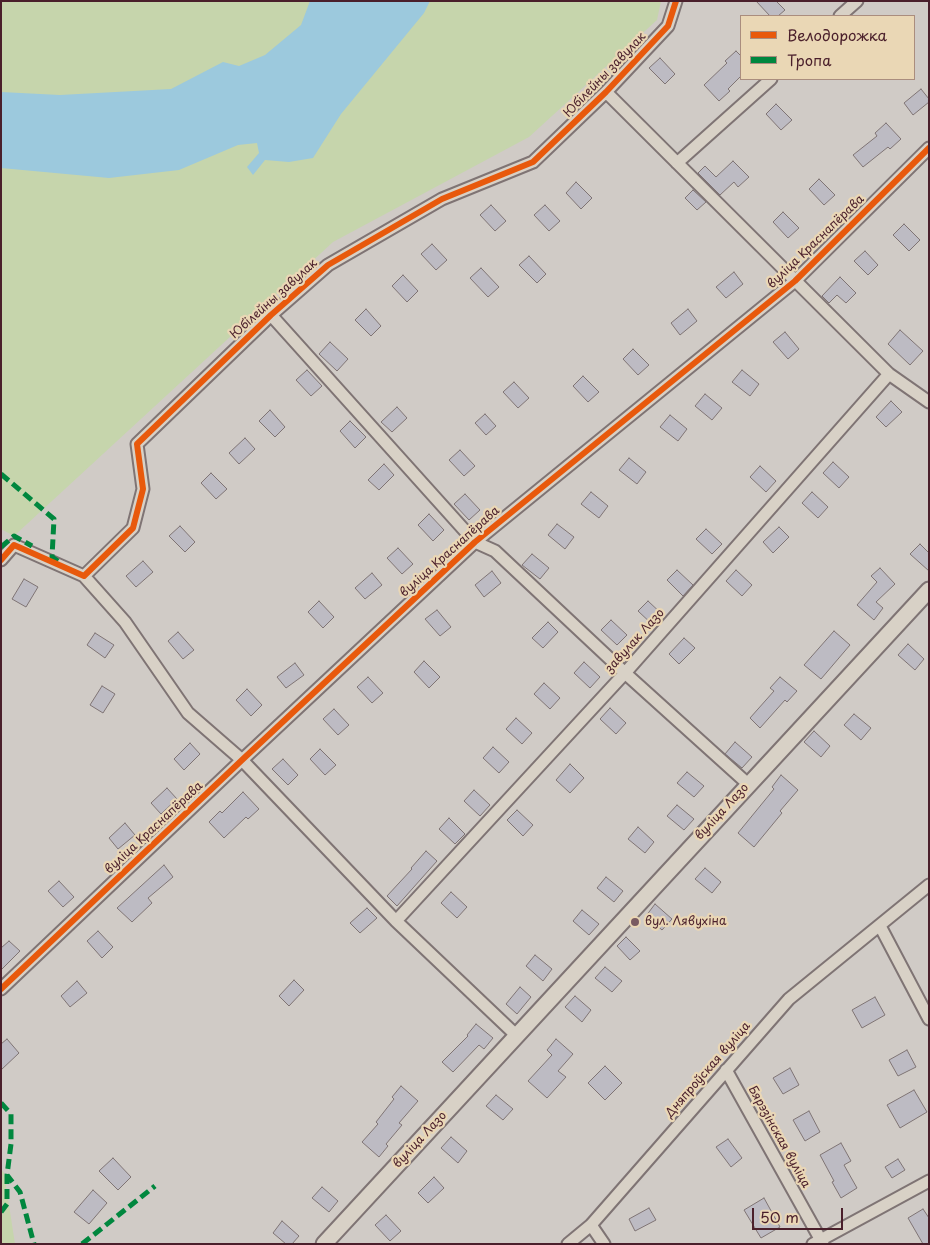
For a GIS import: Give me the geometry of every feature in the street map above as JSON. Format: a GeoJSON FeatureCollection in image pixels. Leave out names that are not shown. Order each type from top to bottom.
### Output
{"type":"FeatureCollection","features":[{"type":"Feature","properties":{"kind":"main road","name":"вуліца Лазо"},"geometry":{"type":"LineString","coordinates":[[324,1244],[929,590]]}},
{"type":"Feature","properties":{"kind":"street","name":"Юбілейны завулак"},"geometry":{"type":"LineString","coordinates":[[84,576],[133,528],[143,489],[137,444],[272,314],[328,265],[442,199],[534,162],[606,92],[668,26],[676,1]]}},
{"type":"Feature","properties":{"kind":"street"},"geometry":{"type":"LineString","coordinates":[[841,15],[857,1]]}},
{"type":"Feature","properties":{"kind":"street"},"geometry":{"type":"LineString","coordinates":[[677,163],[770,80]]}},
{"type":"Feature","properties":{"kind":"street"},"geometry":{"type":"LineString","coordinates":[[606,92],[889,374],[929,402]]}},
{"type":"Feature","properties":{"kind":"street","name":"вуліца Краснапёрава"},"geometry":{"type":"LineString","coordinates":[[1,990],[242,760],[475,542],[795,281],[929,148]]}},
{"type":"Feature","properties":{"kind":"street"},"geometry":{"type":"LineString","coordinates":[[272,314],[475,542],[495,551],[625,673],[748,784]]}},
{"type":"Feature","properties":{"kind":"street","name":"завулак Лазо"},"geometry":{"type":"LineString","coordinates":[[396,921],[625,673],[889,374]]}},
{"type":"Feature","properties":{"kind":"street"},"geometry":{"type":"LineString","coordinates":[[1,560],[14,545],[84,576],[125,622],[188,713],[242,760],[396,921],[517,1036]]}},
{"type":"Feature","properties":{"kind":"street","name":"Дняпроўская вуліца"},"geometry":{"type":"LineString","coordinates":[[568,1244],[591,1225],[789,999],[929,885]]}},
{"type":"Feature","properties":{"kind":"street"},"geometry":{"type":"LineString","coordinates":[[880,926],[929,1019]]}},
{"type":"Feature","properties":{"kind":"street","name":"Бярэзінская вуліца"},"geometry":{"type":"LineString","coordinates":[[726,1070],[819,1242]]}},
{"type":"Feature","properties":{"kind":"street"},"geometry":{"type":"LineString","coordinates":[[819,1242],[929,1181]]}},
{"type":"Feature","properties":{"kind":"street"},"geometry":{"type":"LineString","coordinates":[[591,1225],[604,1244]]}},
{"type":"Feature","properties":{"kind":"green space"},"geometry":{"type":"Polygon","coordinates":[[[1,1],[661,1],[657,20],[529,137],[333,242],[14,536],[1,529],[1,1]]]}},
{"type":"Feature","properties":{"kind":"green space"},"geometry":{"type":"Polygon","coordinates":[[[1,1169],[4,1173],[15,1244],[1,1244],[1,1169]]]}},
{"type":"Feature","properties":{"kind":"water"},"geometry":{"type":"Polygon","coordinates":[[[310,1],[430,1],[424,13],[341,114],[313,158],[289,162],[265,160],[253,175],[247,167],[259,153],[257,143],[238,145],[179,170],[109,178],[1,168],[1,92],[60,95],[171,89],[223,62],[239,66],[265,55],[301,25],[310,1]]]}},
{"type":"Feature","properties":{"kind":"building"},"geometry":{"type":"Polygon","coordinates":[[[756,1],[776,1],[785,10],[779,15],[769,15],[756,1]]]}},
{"type":"Feature","properties":{"kind":"building"},"geometry":{"type":"Polygon","coordinates":[[[736,51],[740,55],[740,77],[728,89],[730,91],[719,101],[704,85],[727,63],[725,61],[736,51]]]}},
{"type":"Feature","properties":{"kind":"building"},"geometry":{"type":"Polygon","coordinates":[[[660,58],[675,74],[665,84],[649,68],[660,58]]]}},
{"type":"Feature","properties":{"kind":"building"},"geometry":{"type":"Polygon","coordinates":[[[921,89],[929,99],[929,102],[913,115],[904,103],[921,89]]]}},
{"type":"Feature","properties":{"kind":"building"},"geometry":{"type":"Polygon","coordinates":[[[776,104],[792,120],[781,130],[766,114],[776,104]]]}},
{"type":"Feature","properties":{"kind":"building"},"geometry":{"type":"Polygon","coordinates":[[[886,123],[901,139],[890,149],[888,147],[863,167],[853,155],[877,136],[875,133],[886,123]]]}},
{"type":"Feature","properties":{"kind":"building"},"geometry":{"type":"Polygon","coordinates":[[[733,161],[749,177],[738,187],[734,182],[720,195],[698,173],[705,166],[716,177],[733,161]]]}},
{"type":"Feature","properties":{"kind":"building"},"geometry":{"type":"Polygon","coordinates":[[[819,179],[835,195],[824,205],[809,189],[819,179]]]}},
{"type":"Feature","properties":{"kind":"building"},"geometry":{"type":"Polygon","coordinates":[[[576,182],[592,198],[581,209],[566,193],[576,182]]]}},
{"type":"Feature","properties":{"kind":"building"},"geometry":{"type":"Polygon","coordinates":[[[693,190],[706,202],[697,210],[685,198],[693,190]]]}},
{"type":"Feature","properties":{"kind":"building"},"geometry":{"type":"Polygon","coordinates":[[[491,205],[506,221],[495,231],[480,215],[491,205]]]}},
{"type":"Feature","properties":{"kind":"building"},"geometry":{"type":"Polygon","coordinates":[[[545,205],[560,221],[549,231],[534,215],[545,205]]]}},
{"type":"Feature","properties":{"kind":"building"},"geometry":{"type":"Polygon","coordinates":[[[783,212],[799,228],[788,238],[773,222],[783,212]]]}},
{"type":"Feature","properties":{"kind":"building"},"geometry":{"type":"Polygon","coordinates":[[[904,224],[920,240],[909,251],[893,235],[904,224]]]}},
{"type":"Feature","properties":{"kind":"building"},"geometry":{"type":"Polygon","coordinates":[[[432,244],[447,260],[436,270],[421,254],[432,244]]]}},
{"type":"Feature","properties":{"kind":"building"},"geometry":{"type":"Polygon","coordinates":[[[865,251],[878,265],[868,275],[854,261],[865,251]]]}},
{"type":"Feature","properties":{"kind":"building"},"geometry":{"type":"Polygon","coordinates":[[[529,256],[546,274],[537,283],[519,265],[529,256]]]}},
{"type":"Feature","properties":{"kind":"building"},"geometry":{"type":"Polygon","coordinates":[[[481,268],[499,287],[488,297],[470,278],[481,268]]]}},
{"type":"Feature","properties":{"kind":"building"},"geometry":{"type":"Polygon","coordinates":[[[734,272],[743,284],[726,298],[716,287],[734,272]]]}},
{"type":"Feature","properties":{"kind":"building"},"geometry":{"type":"Polygon","coordinates":[[[403,275],[418,291],[407,302],[392,286],[403,275]]]}},
{"type":"Feature","properties":{"kind":"building"},"geometry":{"type":"Polygon","coordinates":[[[840,277],[856,293],[846,303],[837,295],[829,303],[822,296],[840,277]]]}},
{"type":"Feature","properties":{"kind":"building"},"geometry":{"type":"Polygon","coordinates":[[[366,309],[381,326],[371,336],[355,320],[366,309]]]}},
{"type":"Feature","properties":{"kind":"building"},"geometry":{"type":"Polygon","coordinates":[[[688,309],[697,321],[680,335],[671,323],[688,309]]]}},
{"type":"Feature","properties":{"kind":"building"},"geometry":{"type":"Polygon","coordinates":[[[900,330],[923,351],[910,365],[888,344],[900,330]]]}},
{"type":"Feature","properties":{"kind":"building"},"geometry":{"type":"Polygon","coordinates":[[[785,332],[799,349],[788,359],[773,342],[785,332]]]}},
{"type":"Feature","properties":{"kind":"building"},"geometry":{"type":"Polygon","coordinates":[[[330,342],[348,359],[337,371],[319,354],[330,342]]]}},
{"type":"Feature","properties":{"kind":"building"},"geometry":{"type":"Polygon","coordinates":[[[633,349],[649,365],[638,375],[623,359],[633,349]]]}},
{"type":"Feature","properties":{"kind":"building"},"geometry":{"type":"Polygon","coordinates":[[[307,370],[322,386],[311,396],[296,380],[307,370]]]}},
{"type":"Feature","properties":{"kind":"building"},"geometry":{"type":"Polygon","coordinates":[[[742,370],[759,384],[750,396],[732,382],[742,370]]]}},
{"type":"Feature","properties":{"kind":"building"},"geometry":{"type":"Polygon","coordinates":[[[583,376],[599,392],[588,402],[573,386],[583,376]]]}},
{"type":"Feature","properties":{"kind":"building"},"geometry":{"type":"Polygon","coordinates":[[[514,382],[529,398],[518,408],[503,392],[514,382]]]}},
{"type":"Feature","properties":{"kind":"building"},"geometry":{"type":"Polygon","coordinates":[[[705,394],[722,408],[712,420],[695,406],[705,394]]]}},
{"type":"Feature","properties":{"kind":"building"},"geometry":{"type":"Polygon","coordinates":[[[891,401],[902,412],[886,427],[876,417],[891,401]]]}},
{"type":"Feature","properties":{"kind":"building"},"geometry":{"type":"Polygon","coordinates":[[[397,407],[407,418],[392,432],[381,422],[397,407]]]}},
{"type":"Feature","properties":{"kind":"building"},"geometry":{"type":"Polygon","coordinates":[[[270,410],[285,427],[275,437],[259,421],[270,410]]]}},
{"type":"Feature","properties":{"kind":"building"},"geometry":{"type":"Polygon","coordinates":[[[485,414],[496,426],[486,435],[475,423],[485,414]]]}},
{"type":"Feature","properties":{"kind":"building"},"geometry":{"type":"Polygon","coordinates":[[[670,415],[687,429],[678,441],[660,427],[670,415]]]}},
{"type":"Feature","properties":{"kind":"building"},"geometry":{"type":"Polygon","coordinates":[[[350,421],[366,437],[355,448],[340,431],[350,421]]]}},
{"type":"Feature","properties":{"kind":"building"},"geometry":{"type":"Polygon","coordinates":[[[245,438],[255,449],[239,464],[229,453],[245,438]]]}},
{"type":"Feature","properties":{"kind":"building"},"geometry":{"type":"Polygon","coordinates":[[[460,450],[475,466],[464,476],[449,460],[460,450]]]}},
{"type":"Feature","properties":{"kind":"building"},"geometry":{"type":"Polygon","coordinates":[[[629,458],[646,472],[637,484],[619,470],[629,458]]]}},
{"type":"Feature","properties":{"kind":"building"},"geometry":{"type":"Polygon","coordinates":[[[833,462],[849,477],[839,488],[823,473],[833,462]]]}},
{"type":"Feature","properties":{"kind":"building"},"geometry":{"type":"Polygon","coordinates":[[[384,464],[394,475],[379,490],[368,480],[384,464]]]}},
{"type":"Feature","properties":{"kind":"building"},"geometry":{"type":"Polygon","coordinates":[[[760,466],[776,481],[766,492],[750,477],[760,466]]]}},
{"type":"Feature","properties":{"kind":"building"},"geometry":{"type":"Polygon","coordinates":[[[211,473],[227,489],[216,499],[201,483],[211,473]]]}},
{"type":"Feature","properties":{"kind":"building"},"geometry":{"type":"Polygon","coordinates":[[[591,492],[608,506],[599,518],[581,504],[591,492]]]}},
{"type":"Feature","properties":{"kind":"building"},"geometry":{"type":"Polygon","coordinates":[[[812,492],[828,507],[818,518],[802,503],[812,492]]]}},
{"type":"Feature","properties":{"kind":"building"},"geometry":{"type":"Polygon","coordinates":[[[465,494],[480,510],[469,520],[454,504],[465,494]]]}},
{"type":"Feature","properties":{"kind":"building"},"geometry":{"type":"Polygon","coordinates":[[[429,514],[444,530],[433,541],[418,525],[429,514]]]}},
{"type":"Feature","properties":{"kind":"building"},"geometry":{"type":"Polygon","coordinates":[[[557,524],[574,537],[565,549],[548,535],[557,524]]]}},
{"type":"Feature","properties":{"kind":"building"},"geometry":{"type":"Polygon","coordinates":[[[180,526],[195,542],[185,552],[169,536],[180,526]]]}},
{"type":"Feature","properties":{"kind":"building"},"geometry":{"type":"Polygon","coordinates":[[[779,527],[789,537],[773,553],[763,542],[779,527]]]}},
{"type":"Feature","properties":{"kind":"building"},"geometry":{"type":"Polygon","coordinates":[[[706,529],[722,544],[712,554],[696,539],[706,529]]]}},
{"type":"Feature","properties":{"kind":"building"},"geometry":{"type":"Polygon","coordinates":[[[920,544],[929,553],[929,571],[910,554],[920,544]]]}},
{"type":"Feature","properties":{"kind":"building"},"geometry":{"type":"Polygon","coordinates":[[[398,548],[413,564],[402,574],[387,558],[398,548]]]}},
{"type":"Feature","properties":{"kind":"building"},"geometry":{"type":"Polygon","coordinates":[[[532,554],[549,568],[540,579],[522,565],[532,554]]]}},
{"type":"Feature","properties":{"kind":"building"},"geometry":{"type":"Polygon","coordinates":[[[143,561],[153,572],[136,587],[126,576],[143,561]]]}},
{"type":"Feature","properties":{"kind":"building"},"geometry":{"type":"Polygon","coordinates":[[[880,568],[895,584],[876,602],[883,608],[874,620],[857,605],[877,582],[871,576],[880,568]]]}},
{"type":"Feature","properties":{"kind":"building"},"geometry":{"type":"Polygon","coordinates":[[[677,570],[693,585],[683,596],[667,580],[677,570]]]}},
{"type":"Feature","properties":{"kind":"building"},"geometry":{"type":"Polygon","coordinates":[[[736,570],[752,585],[742,596],[726,581],[736,570]]]}},
{"type":"Feature","properties":{"kind":"building"},"geometry":{"type":"Polygon","coordinates":[[[492,571],[501,583],[484,597],[475,585],[492,571]]]}},
{"type":"Feature","properties":{"kind":"building"},"geometry":{"type":"Polygon","coordinates":[[[372,573],[382,585],[365,599],[355,588],[372,573]]]}},
{"type":"Feature","properties":{"kind":"building"},"geometry":{"type":"Polygon","coordinates":[[[24,579],[38,587],[26,607],[12,599],[24,579]]]}},
{"type":"Feature","properties":{"kind":"building"},"geometry":{"type":"Polygon","coordinates":[[[319,601],[334,617],[323,628],[308,612],[319,601]]]}},
{"type":"Feature","properties":{"kind":"building"},"geometry":{"type":"Polygon","coordinates":[[[648,601],[664,616],[654,626],[638,611],[648,601]]]}},
{"type":"Feature","properties":{"kind":"building"},"geometry":{"type":"Polygon","coordinates":[[[437,610],[451,627],[440,636],[425,619],[437,610]]]}},
{"type":"Feature","properties":{"kind":"building"},"geometry":{"type":"Polygon","coordinates":[[[611,620],[627,635],[617,645],[601,630],[611,620]]]}},
{"type":"Feature","properties":{"kind":"building"},"geometry":{"type":"Polygon","coordinates":[[[548,622],[558,632],[543,648],[532,638],[548,622]]]}},
{"type":"Feature","properties":{"kind":"building"},"geometry":{"type":"Polygon","coordinates":[[[834,631],[850,645],[821,679],[804,665],[834,631]]]}},
{"type":"Feature","properties":{"kind":"building"},"geometry":{"type":"Polygon","coordinates":[[[178,632],[194,650],[183,659],[168,641],[178,632]]]}},
{"type":"Feature","properties":{"kind":"building"},"geometry":{"type":"Polygon","coordinates":[[[95,633],[114,645],[105,658],[87,645],[95,633]]]}},
{"type":"Feature","properties":{"kind":"building"},"geometry":{"type":"Polygon","coordinates":[[[684,638],[695,648],[679,664],[669,654],[684,638]]]}},
{"type":"Feature","properties":{"kind":"building"},"geometry":{"type":"Polygon","coordinates":[[[908,644],[924,659],[915,670],[898,655],[908,644]]]}},
{"type":"Feature","properties":{"kind":"building"},"geometry":{"type":"Polygon","coordinates":[[[424,661],[440,677],[429,688],[414,672],[424,661]]]}},
{"type":"Feature","properties":{"kind":"building"},"geometry":{"type":"Polygon","coordinates":[[[584,662],[600,677],[590,688],[574,673],[584,662]]]}},
{"type":"Feature","properties":{"kind":"building"},"geometry":{"type":"Polygon","coordinates":[[[295,663],[304,675],[286,688],[277,677],[295,663]]]}},
{"type":"Feature","properties":{"kind":"building"},"geometry":{"type":"Polygon","coordinates":[[[368,677],[383,693],[372,703],[357,687],[368,677]]]}},
{"type":"Feature","properties":{"kind":"building"},"geometry":{"type":"Polygon","coordinates":[[[780,677],[797,691],[787,702],[785,700],[760,728],[750,718],[774,691],[770,688],[780,677]]]}},
{"type":"Feature","properties":{"kind":"building"},"geometry":{"type":"Polygon","coordinates":[[[544,683],[560,698],[550,709],[534,694],[544,683]]]}},
{"type":"Feature","properties":{"kind":"building"},"geometry":{"type":"Polygon","coordinates":[[[102,686],[115,694],[103,713],[90,705],[102,686]]]}},
{"type":"Feature","properties":{"kind":"building"},"geometry":{"type":"Polygon","coordinates":[[[247,689],[262,705],[251,716],[236,700],[247,689]]]}},
{"type":"Feature","properties":{"kind":"building"},"geometry":{"type":"Polygon","coordinates":[[[610,708],[626,723],[616,734],[600,719],[610,708]]]}},
{"type":"Feature","properties":{"kind":"building"},"geometry":{"type":"Polygon","coordinates":[[[334,709],[349,725],[338,735],[323,719],[334,709]]]}},
{"type":"Feature","properties":{"kind":"building"},"geometry":{"type":"Polygon","coordinates":[[[854,714],[871,728],[861,740],[844,725],[854,714]]]}},
{"type":"Feature","properties":{"kind":"building"},"geometry":{"type":"Polygon","coordinates":[[[516,718],[532,733],[522,744],[506,729],[516,718]]]}},
{"type":"Feature","properties":{"kind":"building"},"geometry":{"type":"Polygon","coordinates":[[[814,731],[830,746],[821,757],[804,742],[814,731]]]}},
{"type":"Feature","properties":{"kind":"building"},"geometry":{"type":"Polygon","coordinates":[[[735,742],[752,757],[742,768],[725,754],[735,742]]]}},
{"type":"Feature","properties":{"kind":"building"},"geometry":{"type":"Polygon","coordinates":[[[190,743],[200,754],[184,770],[174,759],[190,743]]]}},
{"type":"Feature","properties":{"kind":"building"},"geometry":{"type":"Polygon","coordinates":[[[493,747],[509,762],[499,773],[483,758],[493,747]]]}},
{"type":"Feature","properties":{"kind":"building"},"geometry":{"type":"Polygon","coordinates":[[[320,749],[336,765],[325,775],[310,759],[320,749]]]}},
{"type":"Feature","properties":{"kind":"building"},"geometry":{"type":"Polygon","coordinates":[[[283,759],[298,775],[288,785],[272,769],[283,759]]]}},
{"type":"Feature","properties":{"kind":"building"},"geometry":{"type":"Polygon","coordinates":[[[570,764],[584,778],[570,793],[556,780],[570,764]]]}},
{"type":"Feature","properties":{"kind":"building"},"geometry":{"type":"Polygon","coordinates":[[[687,772],[704,786],[694,797],[677,783],[687,772]]]}},
{"type":"Feature","properties":{"kind":"building"},"geometry":{"type":"Polygon","coordinates":[[[781,775],[798,790],[754,847],[738,833],[774,789],[772,787],[781,775]]]}},
{"type":"Feature","properties":{"kind":"building"},"geometry":{"type":"Polygon","coordinates":[[[167,788],[177,799],[161,814],[151,803],[167,788]]]}},
{"type":"Feature","properties":{"kind":"building"},"geometry":{"type":"Polygon","coordinates":[[[474,790],[490,805],[480,816],[464,801],[474,790]]]}},
{"type":"Feature","properties":{"kind":"building"},"geometry":{"type":"Polygon","coordinates":[[[243,792],[259,809],[248,819],[246,817],[224,838],[209,822],[220,811],[222,813],[243,792]]]}},
{"type":"Feature","properties":{"kind":"building"},"geometry":{"type":"Polygon","coordinates":[[[677,805],[694,819],[684,830],[667,816],[677,805]]]}},
{"type":"Feature","properties":{"kind":"building"},"geometry":{"type":"Polygon","coordinates":[[[517,810],[533,825],[523,836],[507,820],[517,810]]]}},
{"type":"Feature","properties":{"kind":"building"},"geometry":{"type":"Polygon","coordinates":[[[449,818],[465,834],[455,844],[439,829],[449,818]]]}},
{"type":"Feature","properties":{"kind":"building"},"geometry":{"type":"Polygon","coordinates":[[[125,823],[135,835],[118,849],[109,838],[125,823]]]}},
{"type":"Feature","properties":{"kind":"building"},"geometry":{"type":"Polygon","coordinates":[[[638,827],[654,842],[645,853],[628,839],[638,827]]]}},
{"type":"Feature","properties":{"kind":"building"},"geometry":{"type":"Polygon","coordinates":[[[426,851],[437,861],[397,906],[387,896],[426,851]]]}},
{"type":"Feature","properties":{"kind":"building"},"geometry":{"type":"Polygon","coordinates":[[[164,865],[173,877],[148,898],[152,903],[132,922],[117,908],[164,865]]]}},
{"type":"Feature","properties":{"kind":"building"},"geometry":{"type":"Polygon","coordinates":[[[705,868],[721,882],[712,893],[695,879],[705,868]]]}},
{"type":"Feature","properties":{"kind":"building"},"geometry":{"type":"Polygon","coordinates":[[[606,877],[623,891],[614,902],[597,888],[606,877]]]}},
{"type":"Feature","properties":{"kind":"building"},"geometry":{"type":"Polygon","coordinates":[[[59,881],[74,897],[63,907],[48,891],[59,881]]]}},
{"type":"Feature","properties":{"kind":"building"},"geometry":{"type":"Polygon","coordinates":[[[451,892],[467,907],[457,918],[441,903],[451,892]]]}},
{"type":"Feature","properties":{"kind":"building"},"geometry":{"type":"Polygon","coordinates":[[[655,904],[672,919],[662,930],[646,916],[655,904]]]}},
{"type":"Feature","properties":{"kind":"building"},"geometry":{"type":"Polygon","coordinates":[[[367,908],[377,918],[360,933],[350,923],[367,908]]]}},
{"type":"Feature","properties":{"kind":"building"},"geometry":{"type":"Polygon","coordinates":[[[582,910],[599,924],[589,935],[573,921],[582,910]]]}},
{"type":"Feature","properties":{"kind":"building"},"geometry":{"type":"Polygon","coordinates":[[[98,931],[113,947],[102,958],[87,941],[98,931]]]}},
{"type":"Feature","properties":{"kind":"building"},"geometry":{"type":"Polygon","coordinates":[[[626,937],[640,951],[630,960],[617,946],[626,937]]]}},
{"type":"Feature","properties":{"kind":"building"},"geometry":{"type":"Polygon","coordinates":[[[9,941],[20,951],[1,970],[1,948],[9,941]]]}},
{"type":"Feature","properties":{"kind":"building"},"geometry":{"type":"Polygon","coordinates":[[[535,955],[552,969],[543,981],[526,966],[535,955]]]}},
{"type":"Feature","properties":{"kind":"building"},"geometry":{"type":"Polygon","coordinates":[[[605,967],[622,981],[612,992],[595,978],[605,967]]]}},
{"type":"Feature","properties":{"kind":"building"},"geometry":{"type":"Polygon","coordinates":[[[294,980],[304,990],[289,1006],[279,996],[294,980]]]}},
{"type":"Feature","properties":{"kind":"building"},"geometry":{"type":"Polygon","coordinates":[[[77,981],[87,993],[70,1007],[61,996],[77,981]]]}},
{"type":"Feature","properties":{"kind":"building"},"geometry":{"type":"Polygon","coordinates":[[[520,987],[531,997],[517,1014],[506,1004],[520,987]]]}},
{"type":"Feature","properties":{"kind":"building"},"geometry":{"type":"Polygon","coordinates":[[[575,996],[591,1010],[582,1022],[565,1007],[575,996]]]}},
{"type":"Feature","properties":{"kind":"building"},"geometry":{"type":"Polygon","coordinates":[[[875,997],[885,1015],[862,1028],[852,1010],[875,997]]]}},
{"type":"Feature","properties":{"kind":"building"},"geometry":{"type":"Polygon","coordinates":[[[476,1024],[493,1038],[484,1049],[479,1045],[453,1072],[442,1062],[468,1036],[476,1024]]]}},
{"type":"Feature","properties":{"kind":"building"},"geometry":{"type":"Polygon","coordinates":[[[7,1039],[19,1053],[1,1070],[1,1044],[7,1039]]]}},
{"type":"Feature","properties":{"kind":"building"},"geometry":{"type":"Polygon","coordinates":[[[556,1039],[573,1054],[558,1071],[566,1077],[547,1098],[528,1081],[552,1055],[547,1050],[556,1039]]]}},
{"type":"Feature","properties":{"kind":"building"},"geometry":{"type":"Polygon","coordinates":[[[907,1050],[916,1067],[898,1076],[889,1060],[907,1050]]]}},
{"type":"Feature","properties":{"kind":"building"},"geometry":{"type":"Polygon","coordinates":[[[605,1066],[622,1083],[605,1100],[588,1083],[605,1066]]]}},
{"type":"Feature","properties":{"kind":"building"},"geometry":{"type":"Polygon","coordinates":[[[790,1068],[799,1085],[783,1094],[773,1078],[790,1068]]]}},
{"type":"Feature","properties":{"kind":"building"},"geometry":{"type":"Polygon","coordinates":[[[401,1086],[418,1101],[399,1123],[402,1125],[386,1144],[388,1146],[379,1157],[362,1142],[378,1124],[376,1122],[394,1099],[392,1097],[401,1086]]]}},
{"type":"Feature","properties":{"kind":"building"},"geometry":{"type":"Polygon","coordinates":[[[914,1090],[927,1112],[900,1128],[887,1105],[914,1090]]]}},
{"type":"Feature","properties":{"kind":"building"},"geometry":{"type":"Polygon","coordinates":[[[496,1095],[513,1109],[503,1120],[486,1106],[496,1095]]]}},
{"type":"Feature","properties":{"kind":"building"},"geometry":{"type":"Polygon","coordinates":[[[809,1111],[820,1132],[805,1141],[793,1120],[809,1111]]]}},
{"type":"Feature","properties":{"kind":"building"},"geometry":{"type":"Polygon","coordinates":[[[451,1137],[467,1151],[458,1163],[441,1148],[451,1137]]]}},
{"type":"Feature","properties":{"kind":"building"},"geometry":{"type":"Polygon","coordinates":[[[728,1139],[742,1158],[731,1167],[716,1147],[728,1139]]]}},
{"type":"Feature","properties":{"kind":"building"},"geometry":{"type":"Polygon","coordinates":[[[841,1143],[851,1161],[844,1165],[857,1188],[841,1198],[820,1155],[841,1143]]]}},
{"type":"Feature","properties":{"kind":"building"},"geometry":{"type":"Polygon","coordinates":[[[113,1158],[131,1177],[118,1190],[99,1171],[113,1158]]]}},
{"type":"Feature","properties":{"kind":"building"},"geometry":{"type":"Polygon","coordinates":[[[898,1159],[905,1170],[892,1178],[885,1167],[898,1159]]]}},
{"type":"Feature","properties":{"kind":"building"},"geometry":{"type":"Polygon","coordinates":[[[434,1177],[444,1188],[428,1203],[418,1193],[434,1177]]]}},
{"type":"Feature","properties":{"kind":"building"},"geometry":{"type":"Polygon","coordinates":[[[322,1187],[338,1201],[329,1212],[312,1198],[322,1187]]]}},
{"type":"Feature","properties":{"kind":"building"},"geometry":{"type":"Polygon","coordinates":[[[93,1190],[107,1203],[89,1224],[74,1212],[93,1190]]]}},
{"type":"Feature","properties":{"kind":"building"},"geometry":{"type":"Polygon","coordinates":[[[764,1198],[780,1227],[761,1238],[744,1210],[764,1198]]]}},
{"type":"Feature","properties":{"kind":"building"},"geometry":{"type":"Polygon","coordinates":[[[649,1208],[656,1220],[635,1231],[629,1219],[649,1208]]]}},
{"type":"Feature","properties":{"kind":"building"},"geometry":{"type":"Polygon","coordinates":[[[923,1209],[929,1218],[929,1244],[923,1244],[908,1218],[923,1209]]]}},
{"type":"Feature","properties":{"kind":"building"},"geometry":{"type":"Polygon","coordinates":[[[386,1215],[401,1231],[390,1241],[375,1225],[386,1215]]]}},
{"type":"Feature","properties":{"kind":"building"},"geometry":{"type":"Polygon","coordinates":[[[282,1221],[299,1236],[292,1244],[286,1244],[273,1233],[282,1221]]]}},
{"type":"Feature","properties":{"kind":"marked path"},"geometry":{"type":"LineString","coordinates":[[1,474],[54,519],[52,557],[58,561]]}},
{"type":"Feature","properties":{"kind":"marked path"},"geometry":{"type":"LineString","coordinates":[[1,547],[14,536],[32,546]]}},
{"type":"Feature","properties":{"kind":"marked path"},"geometry":{"type":"LineString","coordinates":[[1,1103],[11,1114],[11,1144],[7,1175],[20,1192],[34,1244]]}},
{"type":"Feature","properties":{"kind":"marked path"},"geometry":{"type":"LineString","coordinates":[[1,1212],[7,1204],[7,1175]]}},
{"type":"Feature","properties":{"kind":"marked path"},"geometry":{"type":"LineString","coordinates":[[82,1244],[155,1186]]}},
{"type":"Feature","properties":{"kind":"cycle path"},"geometry":{"type":"LineString","coordinates":[[1,560],[14,545],[84,576],[133,528],[143,489],[137,444],[271,315],[328,265],[442,199],[533,162],[606,92],[668,26],[676,1]]}},
{"type":"Feature","properties":{"kind":"cycle path"},"geometry":{"type":"LineString","coordinates":[[1,989],[475,542],[795,281],[929,148]]}},
{"type":"Feature","properties":{"kind":"place","name":"вул. Лявухіна"},"geometry":{"type":"Point","coordinates":[635,922]}}]}
